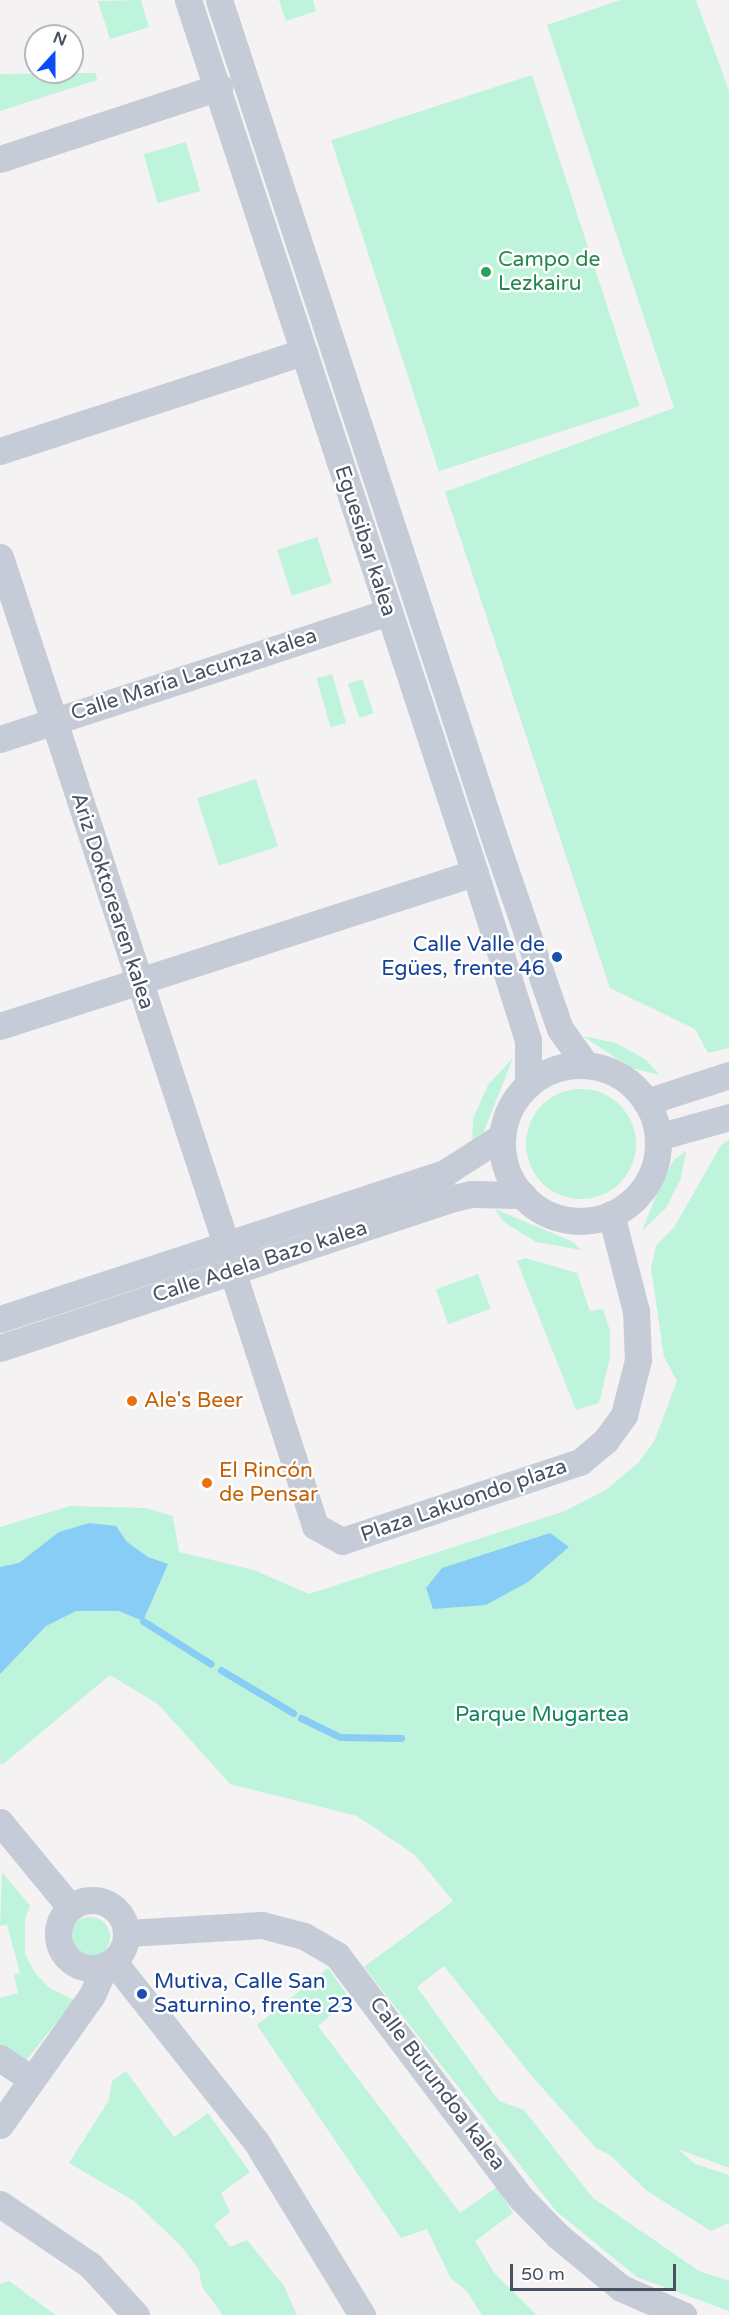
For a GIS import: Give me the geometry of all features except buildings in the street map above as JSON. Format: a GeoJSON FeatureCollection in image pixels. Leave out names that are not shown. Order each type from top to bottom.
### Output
{"type":"FeatureCollection","features":[{"type":"Feature","properties":{"kind":"street","name":"Eguesibar kalea"},"geometry":{"type":"LineString","coordinates":[[188,0],[219,87],[303,352],[476,873],[528,1040],[528,1085]]}},
{"type":"Feature","properties":{"kind":"street","name":"Eguesibar kalea"},"geometry":{"type":"LineString","coordinates":[[219,0],[498,849],[560,1029],[586,1065]]}},
{"type":"Feature","properties":{"kind":"street"},"geometry":{"type":"LineString","coordinates":[[0,159],[219,87]]}},
{"type":"Feature","properties":{"kind":"street"},"geometry":{"type":"LineString","coordinates":[[0,451],[303,352]]}},
{"type":"Feature","properties":{"kind":"street","name":"Ariz Doktorearen kalea"},"geometry":{"type":"LineString","coordinates":[[0,558],[52,722],[226,1244]]}},
{"type":"Feature","properties":{"kind":"street","name":"Calle María Lacunza kalea"},"geometry":{"type":"LineString","coordinates":[[0,739],[389,612]]}},
{"type":"Feature","properties":{"kind":"street"},"geometry":{"type":"LineString","coordinates":[[0,1026],[476,873]]}},
{"type":"Feature","properties":{"kind":"street"},"geometry":{"type":"LineString","coordinates":[[586,1065],[610,1071],[630,1084],[646,1102],[658,1137],[656,1161],[647,1183],[632,1202],[612,1214],[588,1221],[564,1219],[541,1210],[523,1195],[510,1178],[502,1136],[506,1117],[528,1085],[545,1073],[586,1065]]}},
{"type":"Feature","properties":{"kind":"street"},"geometry":{"type":"LineString","coordinates":[[646,1102],[729,1075]]}},
{"type":"Feature","properties":{"kind":"street"},"geometry":{"type":"LineString","coordinates":[[658,1137],[729,1117]]}},
{"type":"Feature","properties":{"kind":"street","name":"Calle Adela Bazo kalea"},"geometry":{"type":"LineString","coordinates":[[0,1319],[446,1172],[502,1136]]}},
{"type":"Feature","properties":{"kind":"street","name":"Calle Adela Bazo kalea"},"geometry":{"type":"LineString","coordinates":[[0,1348],[454,1198],[472,1194],[523,1195]]}},
{"type":"Feature","properties":{"kind":"street","name":"Plaza Lakuondo plaza"},"geometry":{"type":"LineString","coordinates":[[232,1270],[315,1526],[342,1541],[580,1462],[606,1440],[624,1415],[638,1360],[636,1311],[612,1214]]}},
{"type":"Feature","properties":{"kind":"street"},"geometry":{"type":"LineString","coordinates":[[0,1822],[70,1907]]}},
{"type":"Feature","properties":{"kind":"street"},"geometry":{"type":"LineString","coordinates":[[0,2125],[30,2078],[92,1995],[109,1964],[121,1954],[127,1933],[120,1912],[102,1900],[80,1901],[70,1907],[59,1925],[60,1946],[66,1956],[84,1967],[109,1964]]}},
{"type":"Feature","properties":{"kind":"street","name":"Calle Burundoa kalea"},"geometry":{"type":"LineString","coordinates":[[127,1933],[262,1925],[304,1936],[337,1955],[521,2198],[558,2236],[621,2288],[683,2315]]}},
{"type":"Feature","properties":{"kind":"street"},"geometry":{"type":"LineString","coordinates":[[109,1964],[256,2143],[362,2315]]}},
{"type":"Feature","properties":{"kind":"street"},"geometry":{"type":"LineString","coordinates":[[0,2058],[30,2078]]}},
{"type":"Feature","properties":{"kind":"street"},"geometry":{"type":"LineString","coordinates":[[0,2204],[27,2218],[90,2265],[136,2315]]}},
{"type":"Feature","properties":{"kind":"green space"},"geometry":{"type":"Polygon","coordinates":[[[141,0],[149,27],[110,39],[98,1],[141,0]]]}},
{"type":"Feature","properties":{"kind":"green space"},"geometry":{"type":"Polygon","coordinates":[[[279,0],[313,0],[316,11],[286,21],[279,0]]]}},
{"type":"Feature","properties":{"kind":"green space"},"geometry":{"type":"Polygon","coordinates":[[[620,0],[696,0],[729,91],[729,1048],[708,1053],[695,1029],[610,988],[445,492],[674,408],[547,25],[620,0]]]}},
{"type":"Feature","properties":{"kind":"green space"},"geometry":{"type":"Polygon","coordinates":[[[84,73],[95,73],[97,80],[0,111],[0,74],[24,74],[24,84],[84,84],[84,73]]]}},
{"type":"Feature","properties":{"kind":"green space","name":"Campo de Lezkairu"},"geometry":{"type":"Polygon","coordinates":[[[532,75],[640,406],[439,471],[331,140],[532,75]]]}},
{"type":"Feature","properties":{"kind":"green space"},"geometry":{"type":"Polygon","coordinates":[[[186,142],[200,191],[158,203],[144,154],[186,142]]]}},
{"type":"Feature","properties":{"kind":"green space"},"geometry":{"type":"Polygon","coordinates":[[[317,537],[332,583],[292,596],[277,550],[317,537]]]}},
{"type":"Feature","properties":{"kind":"green space"},"geometry":{"type":"Polygon","coordinates":[[[332,674],[346,723],[331,727],[317,678],[332,674]]]}},
{"type":"Feature","properties":{"kind":"green space"},"geometry":{"type":"Polygon","coordinates":[[[362,679],[374,713],[360,718],[348,684],[362,679]]]}},
{"type":"Feature","properties":{"kind":"green space"},"geometry":{"type":"Polygon","coordinates":[[[256,779],[278,847],[219,866],[197,798],[256,779]]]}},
{"type":"Feature","properties":{"kind":"green space"},"geometry":{"type":"Polygon","coordinates":[[[583,1036],[616,1043],[645,1059],[660,1075],[631,1068],[583,1036]]]}},
{"type":"Feature","properties":{"kind":"green space"},"geometry":{"type":"Polygon","coordinates":[[[513,1058],[484,1131],[472,1145],[473,1119],[488,1085],[513,1058]]]}},
{"type":"Feature","properties":{"kind":"green space"},"geometry":{"type":"Polygon","coordinates":[[[581,1089],[602,1093],[620,1105],[632,1123],[636,1144],[632,1165],[620,1183],[602,1195],[581,1199],[560,1195],[542,1183],[530,1165],[526,1144],[530,1123],[542,1105],[560,1093],[581,1089]]]}},
{"type":"Feature","properties":{"kind":"green space","name":"Parque Mugartea"},"geometry":{"type":"Polygon","coordinates":[[[729,1140],[729,2168],[678,2149],[695,2164],[729,2175],[729,2223],[711,2231],[647,2191],[610,2155],[596,2148],[530,2074],[444,1966],[417,1987],[499,2101],[524,2110],[593,2198],[699,2271],[729,2281],[729,2311],[637,2277],[556,2211],[364,1967],[453,1901],[415,1855],[357,1816],[230,1784],[158,1704],[110,1675],[2,1765],[0,1763],[0,1527],[70,1506],[145,1508],[173,1516],[179,1552],[254,1570],[309,1594],[565,1511],[606,1490],[638,1463],[654,1442],[677,1381],[664,1357],[651,1268],[656,1246],[675,1226],[721,1145],[729,1140]]]}},
{"type":"Feature","properties":{"kind":"green space"},"geometry":{"type":"Polygon","coordinates":[[[686,1151],[681,1178],[666,1208],[642,1231],[662,1181],[673,1161],[686,1151]]]}},
{"type":"Feature","properties":{"kind":"green space"},"geometry":{"type":"Polygon","coordinates":[[[495,1209],[571,1241],[582,1250],[536,1242],[504,1222],[495,1209]]]}},
{"type":"Feature","properties":{"kind":"green space"},"geometry":{"type":"Polygon","coordinates":[[[525,1258],[577,1273],[590,1311],[603,1309],[610,1331],[610,1358],[599,1403],[576,1410],[517,1261],[525,1258]]]}},
{"type":"Feature","properties":{"kind":"green space"},"geometry":{"type":"Polygon","coordinates":[[[478,1274],[491,1309],[448,1324],[436,1289],[478,1274]]]}},
{"type":"Feature","properties":{"kind":"green space"},"geometry":{"type":"Polygon","coordinates":[[[2,1872],[30,1906],[25,1919],[25,1954],[35,1973],[50,1988],[74,2000],[26,2061],[0,2045],[0,1998],[18,1993],[14,1975],[20,1973],[7,1924],[0,1926],[2,1872]]]}},
{"type":"Feature","properties":{"kind":"green space"},"geometry":{"type":"Polygon","coordinates":[[[90,1917],[104,1923],[110,1937],[104,1951],[90,1957],[76,1951],[70,1937],[76,1923],[90,1917]]]}},
{"type":"Feature","properties":{"kind":"green space"},"geometry":{"type":"Polygon","coordinates":[[[328,1968],[350,1999],[318,2026],[460,2213],[497,2187],[513,2213],[475,2241],[495,2274],[537,2315],[482,2315],[466,2290],[451,2279],[427,2229],[401,2238],[257,2025],[328,1968]]]}},
{"type":"Feature","properties":{"kind":"green space"},"geometry":{"type":"Polygon","coordinates":[[[126,2071],[174,2137],[208,2113],[250,2172],[221,2193],[230,2212],[214,2225],[230,2247],[247,2240],[284,2286],[297,2315],[223,2315],[202,2287],[199,2270],[181,2246],[134,2201],[69,2163],[109,2100],[112,2081],[126,2071]]]}},
{"type":"Feature","properties":{"kind":"green space"},"geometry":{"type":"Polygon","coordinates":[[[9,2281],[56,2315],[0,2315],[0,2284],[9,2281]]]}},
{"type":"Feature","properties":{"kind":"water"},"geometry":{"type":"Polygon","coordinates":[[[89,1523],[116,1526],[127,1542],[148,1557],[168,1564],[143,1621],[119,1611],[76,1611],[46,1626],[0,1674],[0,1567],[19,1563],[59,1532],[89,1523]]]}},
{"type":"Feature","properties":{"kind":"water"},"geometry":{"type":"Polygon","coordinates":[[[550,1533],[569,1547],[528,1582],[486,1605],[433,1609],[426,1588],[442,1568],[550,1533]]]}},
{"type":"Feature","properties":{"kind":"waterway"},"geometry":{"type":"LineString","coordinates":[[143,1621],[211,1664]]}},
{"type":"Feature","properties":{"kind":"waterway"},"geometry":{"type":"LineString","coordinates":[[221,1670],[293,1713]]}},
{"type":"Feature","properties":{"kind":"waterway"},"geometry":{"type":"LineString","coordinates":[[301,1718],[340,1737],[401,1738]]}},
{"type":"Feature","properties":{"kind":"place","name":"Campo de Lezkairu"},"geometry":{"type":"Point","coordinates":[486,272]}},
{"type":"Feature","properties":{"kind":"place","name":"Calle Valle de Egües, frente 46"},"geometry":{"type":"Point","coordinates":[557,957]}},
{"type":"Feature","properties":{"kind":"place","name":"Ale's Beer"},"geometry":{"type":"Point","coordinates":[132,1401]}},
{"type":"Feature","properties":{"kind":"place","name":"El Rincón de Pensar"},"geometry":{"type":"Point","coordinates":[207,1483]}},
{"type":"Feature","properties":{"kind":"place","name":"Mutiva, Calle San Saturnino, frente 23"},"geometry":{"type":"Point","coordinates":[142,1994]}}]}
